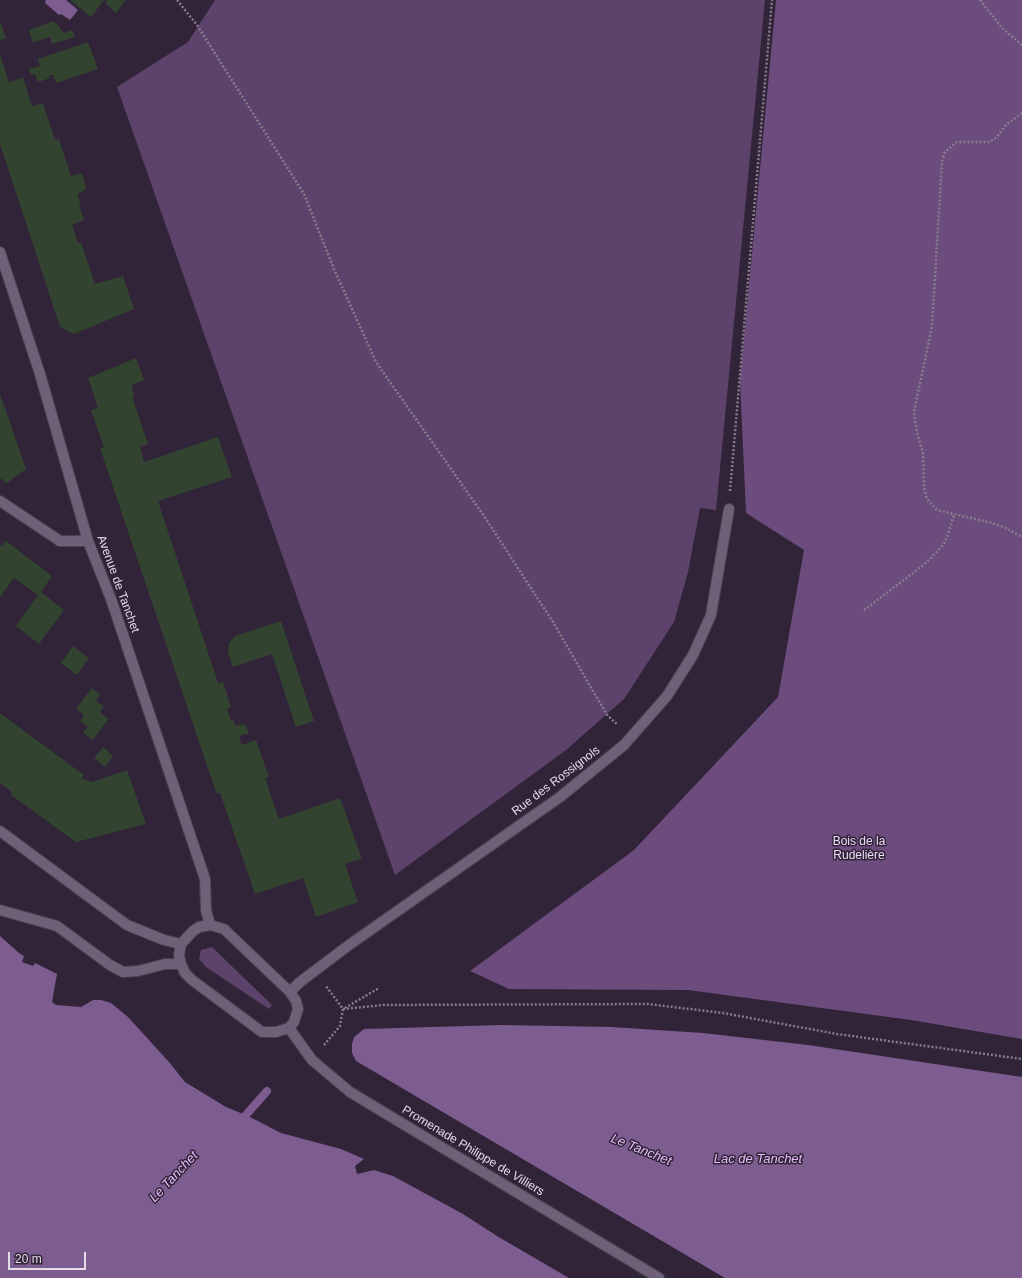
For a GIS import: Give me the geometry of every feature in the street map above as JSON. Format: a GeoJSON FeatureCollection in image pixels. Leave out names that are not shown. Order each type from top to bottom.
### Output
{"type":"FeatureCollection","features":[{"type":"Feature","properties":{"kind":"street","name":"Avenue de Tanchet"},"geometry":{"type":"LineString","coordinates":[[0,252],[40,374],[88,540],[111,599],[205,879],[206,910],[210,925]]}},
{"type":"Feature","properties":{"kind":"street"},"geometry":{"type":"LineString","coordinates":[[0,501],[60,541],[88,540]]}},
{"type":"Feature","properties":{"kind":"street","name":"Rue des Rossignols"},"geometry":{"type":"LineString","coordinates":[[290,992],[300,982],[325,963],[560,796],[624,745],[667,696],[693,655],[711,616],[729,509]]}},
{"type":"Feature","properties":{"kind":"street"},"geometry":{"type":"LineString","coordinates":[[0,831],[127,925],[164,940],[181,944]]}},
{"type":"Feature","properties":{"kind":"street"},"geometry":{"type":"LineString","coordinates":[[0,910],[57,926],[110,965],[123,972],[138,971],[165,964],[181,964]]}},
{"type":"Feature","properties":{"kind":"street"},"geometry":{"type":"LineString","coordinates":[[210,925],[224,929],[290,992],[296,1001],[298,1009],[294,1022],[289,1028],[268,1033],[257,1029],[192,980],[185,973],[179,955],[181,944],[193,931],[199,927],[210,925]]}},
{"type":"Feature","properties":{"kind":"street","name":"Promenade Philippe de Villiers"},"geometry":{"type":"LineString","coordinates":[[289,1028],[312,1060],[350,1092],[659,1278]]}},
{"type":"Feature","properties":{"kind":"path"},"geometry":{"type":"LineString","coordinates":[[177,0],[197,24],[304,194],[334,269],[376,362],[493,530],[553,622],[607,715],[632,736]]}},
{"type":"Feature","properties":{"kind":"path"},"geometry":{"type":"LineString","coordinates":[[729,509],[772,0]]}},
{"type":"Feature","properties":{"kind":"path"},"geometry":{"type":"LineString","coordinates":[[980,0],[1002,28],[1022,45]]}},
{"type":"Feature","properties":{"kind":"path"},"geometry":{"type":"LineString","coordinates":[[1022,113],[1006,125],[997,137],[989,142],[957,142],[945,152],[942,161],[932,326],[914,412],[917,433],[923,453],[924,488],[927,499],[937,510],[992,523],[1006,528],[1022,537]]}},
{"type":"Feature","properties":{"kind":"path"},"geometry":{"type":"LineString","coordinates":[[864,610],[921,568],[931,558],[944,544],[950,532],[954,515]]}},
{"type":"Feature","properties":{"kind":"path"},"geometry":{"type":"LineString","coordinates":[[322,980],[343,1009],[340,1026],[322,1047]]}},
{"type":"Feature","properties":{"kind":"path"},"geometry":{"type":"LineString","coordinates":[[343,1009],[378,988]]}},
{"type":"Feature","properties":{"kind":"path"},"geometry":{"type":"LineString","coordinates":[[343,1009],[384,1005],[648,1004],[723,1013],[837,1034],[1022,1059]]}},
{"type":"Feature","properties":{"kind":"shaded area"},"geometry":{"type":"Polygon","coordinates":[[[215,0],[765,0],[716,510],[700,508],[688,572],[674,622],[624,699],[566,750],[395,875],[117,87],[188,42],[215,0]]]}},
{"type":"Feature","properties":{"kind":"shaded area"},"geometry":{"type":"Polygon","coordinates":[[[212,947],[272,1005],[269,1009],[206,967],[199,959],[201,950],[212,947]]]}},
{"type":"Feature","properties":{"kind":"green space","name":"Bois de la Rudelière"},"geometry":{"type":"Polygon","coordinates":[[[776,0],[1022,0],[1022,1039],[911,1020],[688,990],[509,989],[470,971],[634,850],[778,697],[804,550],[746,513],[740,380],[776,0]]]}},
{"type":"Feature","properties":{"kind":"water"},"geometry":{"type":"Polygon","coordinates":[[[46,0],[66,0],[78,10],[70,20],[61,14],[59,15],[45,3],[46,0]]]}},
{"type":"Feature","properties":{"kind":"water"},"geometry":{"type":"Polygon","coordinates":[[[0,936],[24,956],[22,962],[33,966],[35,963],[57,974],[52,1002],[56,1005],[81,1007],[93,1000],[101,1000],[111,1003],[128,1017],[185,1082],[226,1107],[248,1116],[281,1133],[341,1149],[364,1159],[355,1166],[357,1174],[374,1170],[393,1176],[463,1214],[497,1236],[569,1278],[0,1278],[0,936]]]}},
{"type":"Feature","properties":{"kind":"water","name":"Lac de Tanchet"},"geometry":{"type":"Polygon","coordinates":[[[501,1025],[612,1027],[703,1033],[808,1045],[1022,1077],[1022,1278],[725,1278],[356,1061],[352,1053],[354,1037],[364,1029],[501,1025]]]}},
{"type":"Feature","properties":{"kind":"building"},"geometry":{"type":"Polygon","coordinates":[[[70,0],[104,0],[91,17],[70,0]]]}},
{"type":"Feature","properties":{"kind":"building"},"geometry":{"type":"Polygon","coordinates":[[[107,0],[126,0],[116,13],[105,3],[107,0]]]}},
{"type":"Feature","properties":{"kind":"building"},"geometry":{"type":"Polygon","coordinates":[[[0,21],[6,38],[0,40],[0,21]]]}},
{"type":"Feature","properties":{"kind":"building"},"geometry":{"type":"Polygon","coordinates":[[[54,21],[64,33],[72,30],[75,37],[52,44],[50,37],[33,42],[29,30],[54,21]]]}},
{"type":"Feature","properties":{"kind":"building"},"geometry":{"type":"Polygon","coordinates":[[[88,42],[98,69],[56,83],[53,75],[49,75],[50,78],[38,82],[35,74],[31,75],[29,69],[40,66],[38,59],[88,42]]]}},
{"type":"Feature","properties":{"kind":"building"},"geometry":{"type":"Polygon","coordinates":[[[0,54],[9,82],[23,78],[32,106],[43,103],[55,140],[59,139],[71,176],[82,173],[86,187],[84,191],[77,194],[84,220],[72,225],[78,243],[81,242],[95,284],[123,276],[134,309],[74,334],[60,327],[0,144],[0,54]]]}},
{"type":"Feature","properties":{"kind":"building"},"geometry":{"type":"Polygon","coordinates":[[[136,358],[144,380],[132,385],[134,396],[132,397],[148,444],[140,447],[144,462],[218,437],[232,477],[158,501],[218,683],[223,682],[231,707],[227,709],[231,721],[233,720],[236,726],[245,724],[249,733],[239,736],[242,745],[256,740],[269,777],[265,778],[279,819],[340,798],[362,859],[345,864],[358,902],[316,917],[303,878],[255,894],[220,793],[217,794],[204,757],[100,448],[104,447],[91,410],[98,408],[88,378],[136,358]]]}},
{"type":"Feature","properties":{"kind":"building"},"geometry":{"type":"Polygon","coordinates":[[[0,394],[26,469],[7,483],[0,478],[0,394]]]}},
{"type":"Feature","properties":{"kind":"building"},"geometry":{"type":"Polygon","coordinates":[[[6,541],[52,576],[41,592],[64,610],[39,644],[16,626],[38,595],[14,578],[0,597],[0,545],[2,546],[6,541]]]}},
{"type":"Feature","properties":{"kind":"building"},"geometry":{"type":"Polygon","coordinates":[[[281,621],[314,721],[296,727],[272,654],[233,667],[228,653],[229,643],[235,636],[281,621]]]}},
{"type":"Feature","properties":{"kind":"building"},"geometry":{"type":"Polygon","coordinates":[[[73,646],[89,658],[77,675],[61,663],[73,646]]]}},
{"type":"Feature","properties":{"kind":"building"},"geometry":{"type":"Polygon","coordinates":[[[92,688],[100,694],[96,701],[104,706],[100,712],[108,719],[93,740],[83,733],[88,727],[80,721],[84,715],[76,709],[92,688]]]}},
{"type":"Feature","properties":{"kind":"building"},"geometry":{"type":"Polygon","coordinates":[[[0,713],[84,775],[81,778],[92,782],[127,770],[146,824],[76,842],[11,795],[12,792],[0,783],[0,713]]]}},
{"type":"Feature","properties":{"kind":"building"},"geometry":{"type":"Polygon","coordinates":[[[103,747],[113,756],[105,767],[94,758],[103,747]]]}},
{"type":"Feature","properties":{"kind":"waterway","name":"Le Tanchet"},"geometry":{"type":"LineString","coordinates":[[239,1123],[267,1091]]}}]}
